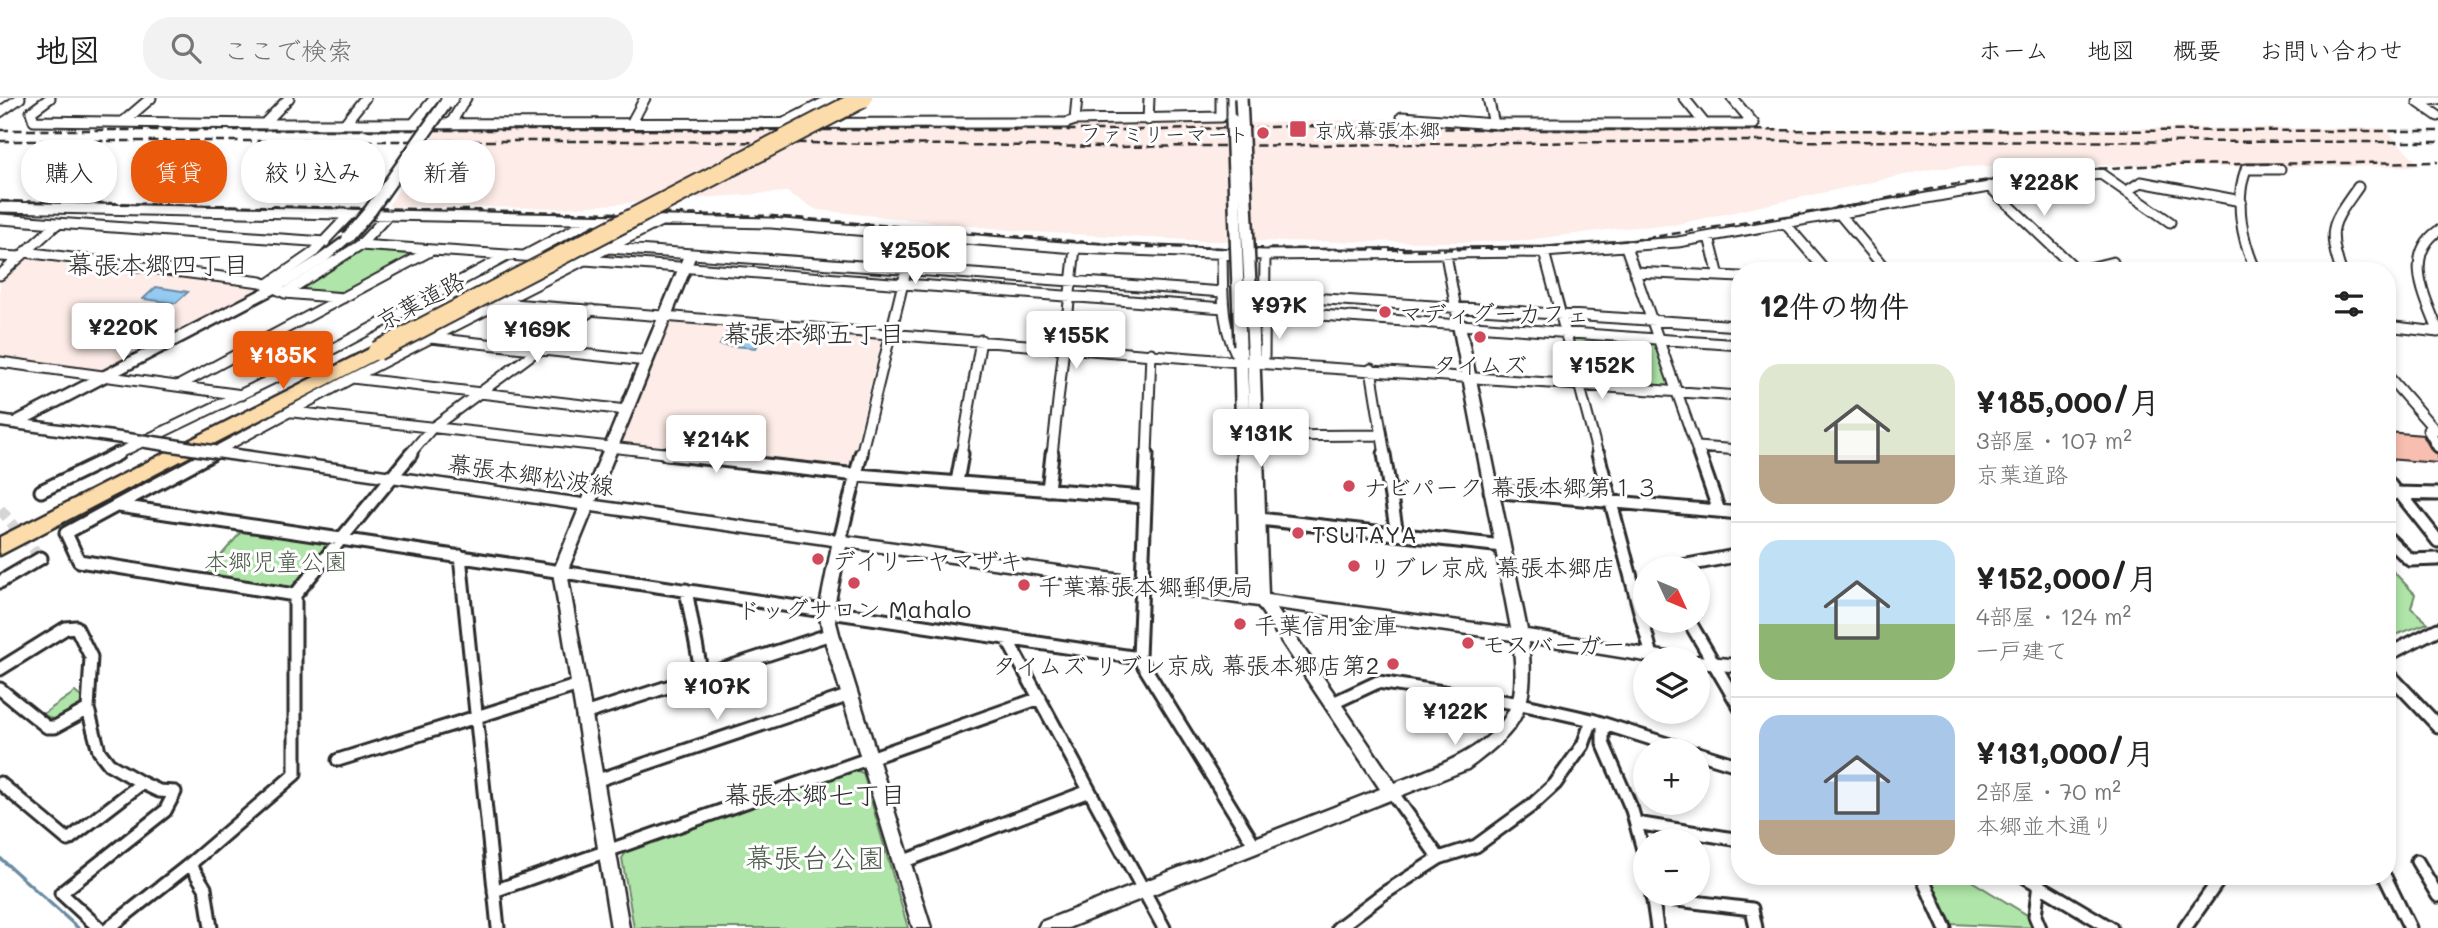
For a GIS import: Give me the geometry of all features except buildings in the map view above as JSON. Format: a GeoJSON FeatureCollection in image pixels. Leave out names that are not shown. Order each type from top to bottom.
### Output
{"type":"FeatureCollection","features":[{"type":"Feature","properties":{"kind":"highway","name":"京葉道路"},"geometry":{"type":"LineString","coordinates":[[0,547],[847,98]]}},
{"type":"Feature","properties":{"kind":"highway","name":"京葉道路"},"geometry":{"type":"LineString","coordinates":[[0,533],[44,500],[371,350],[863,98]]}},
{"type":"Feature","properties":{"kind":"highway"},"geometry":{"type":"LineString","coordinates":[[0,556],[123,484]]}},
{"type":"Feature","properties":{"kind":"street"},"geometry":{"type":"LineString","coordinates":[[0,112],[20,98]]}},
{"type":"Feature","properties":{"kind":"street"},"geometry":{"type":"LineString","coordinates":[[50,98],[31,112],[34,121],[264,124],[1066,123],[1075,120],[1221,117],[1221,98]]}},
{"type":"Feature","properties":{"kind":"street"},"geometry":{"type":"LineString","coordinates":[[122,122],[151,98]]}},
{"type":"Feature","properties":{"kind":"street"},"geometry":{"type":"LineString","coordinates":[[264,124],[289,98]]}},
{"type":"Feature","properties":{"kind":"street"},"geometry":{"type":"LineString","coordinates":[[345,123],[365,98]]}},
{"type":"Feature","properties":{"kind":"street"},"geometry":{"type":"LineString","coordinates":[[451,123],[466,98]]}},
{"type":"Feature","properties":{"kind":"street"},"geometry":{"type":"LineString","coordinates":[[632,122],[645,98]]}},
{"type":"Feature","properties":{"kind":"street"},"geometry":{"type":"LineString","coordinates":[[784,123],[833,98]]}},
{"type":"Feature","properties":{"kind":"street"},"geometry":{"type":"LineString","coordinates":[[829,123],[876,98]]}},
{"type":"Feature","properties":{"kind":"street"},"geometry":{"type":"LineString","coordinates":[[1075,120],[1077,98]]}},
{"type":"Feature","properties":{"kind":"street"},"geometry":{"type":"LineString","coordinates":[[1148,120],[1149,98]]}},
{"type":"Feature","properties":{"kind":"street"},"geometry":{"type":"LineString","coordinates":[[1232,98],[1247,362],[1256,436],[1261,599]]}},
{"type":"Feature","properties":{"kind":"street"},"geometry":{"type":"LineString","coordinates":[[1241,98],[1246,346]]}},
{"type":"Feature","properties":{"kind":"street"},"geometry":{"type":"LineString","coordinates":[[1488,98],[1494,124]]}},
{"type":"Feature","properties":{"kind":"street"},"geometry":{"type":"LineString","coordinates":[[1684,98],[1705,124]]}},
{"type":"Feature","properties":{"kind":"street"},"geometry":{"type":"LineString","coordinates":[[1402,117],[1494,124],[1754,124],[1732,98]]}},
{"type":"Feature","properties":{"kind":"street"},"geometry":{"type":"LineString","coordinates":[[2438,99],[2418,102],[2438,116]]}},
{"type":"Feature","properties":{"kind":"street"},"geometry":{"type":"LineString","coordinates":[[414,123],[443,100]]}},
{"type":"Feature","properties":{"kind":"street"},"geometry":{"type":"LineString","coordinates":[[275,288],[322,259],[348,237],[443,100]]}},
{"type":"Feature","properties":{"kind":"street"},"geometry":{"type":"LineString","coordinates":[[2252,262],[2246,249],[2240,189],[2246,169],[2280,169]]}},
{"type":"Feature","properties":{"kind":"street"},"geometry":{"type":"LineString","coordinates":[[0,207],[771,223],[1075,248],[1265,255],[1446,255],[1626,247],[1709,237],[1989,187],[2101,174],[2170,222]]}},
{"type":"Feature","properties":{"kind":"street"},"geometry":{"type":"LineString","coordinates":[[2127,191],[2141,182],[2241,201]]}},
{"type":"Feature","properties":{"kind":"street"},"geometry":{"type":"LineString","coordinates":[[1989,187],[2068,262]]}},
{"type":"Feature","properties":{"kind":"street"},"geometry":{"type":"LineString","coordinates":[[2338,262],[2330,228],[2358,187]]}},
{"type":"Feature","properties":{"kind":"street"},"geometry":{"type":"LineString","coordinates":[[118,228],[137,210]]}},
{"type":"Feature","properties":{"kind":"street"},"geometry":{"type":"LineString","coordinates":[[1838,212],[1880,262]]}},
{"type":"Feature","properties":{"kind":"street"},"geometry":{"type":"LineString","coordinates":[[275,288],[325,242],[350,214]]}},
{"type":"Feature","properties":{"kind":"street"},"geometry":{"type":"LineString","coordinates":[[15,424],[103,375],[360,245],[388,215]]}},
{"type":"Feature","properties":{"kind":"street"},"geometry":{"type":"LineString","coordinates":[[0,219],[325,242]]}},
{"type":"Feature","properties":{"kind":"street"},"geometry":{"type":"LineString","coordinates":[[523,256],[594,219]]}},
{"type":"Feature","properties":{"kind":"street"},"geometry":{"type":"LineString","coordinates":[[295,595],[79,561],[66,533],[430,338],[664,220]]}},
{"type":"Feature","properties":{"kind":"street"},"geometry":{"type":"LineString","coordinates":[[1784,222],[1818,262]]}},
{"type":"Feature","properties":{"kind":"street"},"geometry":{"type":"LineString","coordinates":[[0,275],[58,223]]}},
{"type":"Feature","properties":{"kind":"street"},"geometry":{"type":"LineString","coordinates":[[334,233],[369,234]]}},
{"type":"Feature","properties":{"kind":"street"},"geometry":{"type":"LineString","coordinates":[[2396,327],[2438,331],[2417,257],[2422,245],[2437,233]]}},
{"type":"Feature","properties":{"kind":"street"},"geometry":{"type":"LineString","coordinates":[[915,234],[840,540],[826,611],[922,928]]}},
{"type":"Feature","properties":{"kind":"street"},"geometry":{"type":"LineString","coordinates":[[1709,237],[1719,276]]}},
{"type":"Feature","properties":{"kind":"street"},"geometry":{"type":"LineString","coordinates":[[360,245],[1224,308]]}},
{"type":"Feature","properties":{"kind":"street"},"geometry":{"type":"LineString","coordinates":[[1626,247],[1719,511]]}},
{"type":"Feature","properties":{"kind":"street"},"geometry":{"type":"LineString","coordinates":[[609,248],[1223,292]]}},
{"type":"Feature","properties":{"kind":"street"},"geometry":{"type":"LineString","coordinates":[[1048,490],[1075,248]]}},
{"type":"Feature","properties":{"kind":"street"},"geometry":{"type":"LineString","coordinates":[[178,386],[432,250]]}},
{"type":"Feature","properties":{"kind":"street"},"geometry":{"type":"LineString","coordinates":[[1544,252],[1650,647]]}},
{"type":"Feature","properties":{"kind":"street"},"geometry":{"type":"LineString","coordinates":[[1222,254],[1224,308],[1233,353],[1247,362],[1264,358],[1265,255]]}},
{"type":"Feature","properties":{"kind":"street"},"geometry":{"type":"LineString","coordinates":[[0,256],[23,255],[343,298]]}},
{"type":"Feature","properties":{"kind":"street"},"geometry":{"type":"LineString","coordinates":[[620,928],[561,572],[690,255]]}},
{"type":"Feature","properties":{"kind":"street"},"geometry":{"type":"LineString","coordinates":[[1047,928],[1462,764],[1494,741],[1521,704],[1525,680],[1520,635],[1467,377],[1446,255]]}},
{"type":"Feature","properties":{"kind":"street"},"geometry":{"type":"LineString","coordinates":[[44,500],[144,441],[242,395],[507,256]]}},
{"type":"Feature","properties":{"kind":"street"},"geometry":{"type":"LineString","coordinates":[[1634,272],[1731,276]]}},
{"type":"Feature","properties":{"kind":"street"},"geometry":{"type":"LineString","coordinates":[[2425,291],[2438,293]]}},
{"type":"Feature","properties":{"kind":"street"},"geometry":{"type":"LineString","coordinates":[[1264,295],[1731,325]]}},
{"type":"Feature","properties":{"kind":"street"},"geometry":{"type":"LineString","coordinates":[[499,303],[1247,362],[1731,395]]}},
{"type":"Feature","properties":{"kind":"street"},"geometry":{"type":"LineString","coordinates":[[109,928],[190,864],[295,774],[295,595],[432,428],[592,310]]}},
{"type":"Feature","properties":{"kind":"street"},"geometry":{"type":"LineString","coordinates":[[1264,311],[1731,344]]}},
{"type":"Feature","properties":{"kind":"street"},"geometry":{"type":"LineString","coordinates":[[430,338],[647,361]]}},
{"type":"Feature","properties":{"kind":"street"},"geometry":{"type":"LineString","coordinates":[[957,482],[981,340]]}},
{"type":"Feature","properties":{"kind":"street"},"geometry":{"type":"LineString","coordinates":[[1151,353],[1139,657],[1255,846]]}},
{"type":"Feature","properties":{"kind":"street"},"geometry":{"type":"LineString","coordinates":[[0,362],[242,395]]}},
{"type":"Feature","properties":{"kind":"street"},"geometry":{"type":"LineString","coordinates":[[1247,362],[1247,577],[1331,704],[1439,858]]}},
{"type":"Feature","properties":{"kind":"street"},"geometry":{"type":"LineString","coordinates":[[1371,369],[1379,435],[1397,534]]}},
{"type":"Feature","properties":{"kind":"street"},"geometry":{"type":"LineString","coordinates":[[352,379],[626,410]]}},
{"type":"Feature","properties":{"kind":"street"},"geometry":{"type":"LineString","coordinates":[[2396,385],[2435,430],[2428,430],[2438,447]]}},
{"type":"Feature","properties":{"kind":"street"},"geometry":{"type":"LineString","coordinates":[[293,412],[857,475],[1144,498]]}},
{"type":"Feature","properties":{"kind":"street","name":"幕張本郷松波線"},"geometry":{"type":"LineString","coordinates":[[0,421],[1633,653]]}},
{"type":"Feature","properties":{"kind":"street"},"geometry":{"type":"LineString","coordinates":[[1256,436],[1379,435]]}},
{"type":"Feature","properties":{"kind":"street"},"geometry":{"type":"LineString","coordinates":[[1697,447],[1731,449]]}},
{"type":"Feature","properties":{"kind":"street"},"geometry":{"type":"LineString","coordinates":[[1490,491],[1731,512]]}},
{"type":"Feature","properties":{"kind":"street"},"geometry":{"type":"LineString","coordinates":[[2396,494],[2438,494]]}},
{"type":"Feature","properties":{"kind":"street"},"geometry":{"type":"LineString","coordinates":[[2396,496],[2438,541]]}},
{"type":"Feature","properties":{"kind":"street"},"geometry":{"type":"LineString","coordinates":[[119,506],[1139,657]]}},
{"type":"Feature","properties":{"kind":"street"},"geometry":{"type":"LineString","coordinates":[[1259,519],[1503,546]]}},
{"type":"Feature","properties":{"kind":"street"},"geometry":{"type":"LineString","coordinates":[[2424,524],[2438,524]]}},
{"type":"Feature","properties":{"kind":"street"},"geometry":{"type":"LineString","coordinates":[[2396,547],[2410,560],[2438,559]]}},
{"type":"Feature","properties":{"kind":"street"},"geometry":{"type":"LineString","coordinates":[[460,556],[498,928]]}},
{"type":"Feature","properties":{"kind":"street"},"geometry":{"type":"LineString","coordinates":[[1710,561],[1731,557]]}},
{"type":"Feature","properties":{"kind":"street"},"geometry":{"type":"LineString","coordinates":[[0,582],[41,558]]}},
{"type":"Feature","properties":{"kind":"street"},"geometry":{"type":"LineString","coordinates":[[686,590],[702,676]]}},
{"type":"Feature","properties":{"kind":"street"},"geometry":{"type":"LineString","coordinates":[[0,669],[66,628],[76,627],[91,657],[88,709],[99,751],[109,764],[142,783],[159,791],[175,792],[165,811],[61,893],[99,928]]}},
{"type":"Feature","properties":{"kind":"street"},"geometry":{"type":"LineString","coordinates":[[2396,650],[2438,629]]}},
{"type":"Feature","properties":{"kind":"street"},"geometry":{"type":"LineString","coordinates":[[584,714],[831,634]]}},
{"type":"Feature","properties":{"kind":"street"},"geometry":{"type":"LineString","coordinates":[[1698,634],[1719,665],[1731,690]]}},
{"type":"Feature","properties":{"kind":"street"},"geometry":{"type":"LineString","coordinates":[[1007,639],[1164,928]]}},
{"type":"Feature","properties":{"kind":"street"},"geometry":{"type":"LineString","coordinates":[[1331,704],[1378,682],[1521,704],[1598,722],[1648,738]]}},
{"type":"Feature","properties":{"kind":"street"},"geometry":{"type":"LineString","coordinates":[[2396,682],[2438,726]]}},
{"type":"Feature","properties":{"kind":"street"},"geometry":{"type":"LineString","coordinates":[[338,760],[579,685]]}},
{"type":"Feature","properties":{"kind":"street"},"geometry":{"type":"LineString","coordinates":[[0,689],[47,727],[55,727],[88,709]]}},
{"type":"Feature","properties":{"kind":"street"},"geometry":{"type":"LineString","coordinates":[[594,781],[850,695]]}},
{"type":"Feature","properties":{"kind":"street"},"geometry":{"type":"LineString","coordinates":[[494,891],[1040,698]]}},
{"type":"Feature","properties":{"kind":"street"},"geometry":{"type":"LineString","coordinates":[[1598,722],[1603,743],[1638,829]]}},
{"type":"Feature","properties":{"kind":"street"},"geometry":{"type":"LineString","coordinates":[[1338,928],[1383,894],[1439,858],[1476,846],[1555,784],[1598,722]]}},
{"type":"Feature","properties":{"kind":"street"},"geometry":{"type":"LineString","coordinates":[[1710,757],[1731,763]]}},
{"type":"Feature","properties":{"kind":"street"},"geometry":{"type":"LineString","coordinates":[[0,783],[68,840],[142,783]]}},
{"type":"Feature","properties":{"kind":"street"},"geometry":{"type":"LineString","coordinates":[[902,862],[1089,791]]}},
{"type":"Feature","properties":{"kind":"street"},"geometry":{"type":"LineString","coordinates":[[1636,823],[1731,840]]}},
{"type":"Feature","properties":{"kind":"street"},"geometry":{"type":"LineString","coordinates":[[2417,861],[2438,896]]}},
{"type":"Feature","properties":{"kind":"street"},"geometry":{"type":"LineString","coordinates":[[190,864],[205,888],[211,928]]}},
{"type":"Feature","properties":{"kind":"street"},"geometry":{"type":"LineString","coordinates":[[1926,885],[1945,928]]}},
{"type":"Feature","properties":{"kind":"street"},"geometry":{"type":"LineString","coordinates":[[2039,885],[2035,916],[2040,928]]}},
{"type":"Feature","properties":{"kind":"street"},"geometry":{"type":"LineString","coordinates":[[2041,885],[2111,928]]}},
{"type":"Feature","properties":{"kind":"street"},"geometry":{"type":"LineString","coordinates":[[2185,928],[2215,885]]}},
{"type":"Feature","properties":{"kind":"street"},"geometry":{"type":"LineString","coordinates":[[2389,885],[2410,928]]}},
{"type":"Feature","properties":{"kind":"street"},"geometry":{"type":"LineString","coordinates":[[1710,903],[1752,909],[1756,928]]}},
{"type":"Feature","properties":{"kind":"street"},"geometry":{"type":"LineString","coordinates":[[1654,906],[1657,928]]}},
{"type":"Feature","properties":{"kind":"shaded area"},"geometry":{"type":"Polygon","coordinates":[[[1386,119],[1492,125],[1750,129],[2384,128],[2421,166],[2209,167],[2045,164],[1937,168],[1673,225],[1622,228],[1527,240],[1480,242],[1208,241],[1031,232],[817,210],[787,192],[560,208],[388,206],[399,189],[399,203],[495,203],[495,140],[431,140],[441,125],[1167,125],[1386,119]]]}},
{"type":"Feature","properties":{"kind":"shaded area"},"geometry":{"type":"Polygon","coordinates":[[[31,256],[258,284],[259,289],[105,369],[94,371],[0,358],[0,280],[23,258],[31,256]]]}},
{"type":"Feature","properties":{"kind":"shaded area"},"geometry":{"type":"Polygon","coordinates":[[[678,320],[877,335],[882,338],[851,465],[843,469],[627,446],[623,442],[671,323],[678,320]]]}},
{"type":"Feature","properties":{"kind":"green space"},"geometry":{"type":"Polygon","coordinates":[[[365,248],[416,252],[416,256],[347,292],[299,291],[298,287],[365,248]]]}},
{"type":"Feature","properties":{"kind":"green space"},"geometry":{"type":"Polygon","coordinates":[[[1577,336],[1649,341],[1657,345],[1671,385],[1667,388],[1588,382],[1581,379],[1572,340],[1577,336]]]}},
{"type":"Feature","properties":{"kind":"green space","name":"本郷児童公園"},"geometry":{"type":"Polygon","coordinates":[[[250,529],[329,540],[330,545],[298,585],[287,589],[208,578],[205,574],[242,531],[250,529]]]}},
{"type":"Feature","properties":{"kind":"green space"},"geometry":{"type":"Polygon","coordinates":[[[2396,574],[2415,594],[2411,608],[2428,623],[2396,635],[2396,574]]]}},
{"type":"Feature","properties":{"kind":"green space"},"geometry":{"type":"Polygon","coordinates":[[[75,692],[88,703],[57,722],[43,714],[75,692]]]}},
{"type":"Feature","properties":{"kind":"green space","name":"幕張台公園"},"geometry":{"type":"Polygon","coordinates":[[[855,770],[863,773],[908,928],[634,928],[622,858],[629,849],[855,770]]]}},
{"type":"Feature","properties":{"kind":"green space"},"geometry":{"type":"Polygon","coordinates":[[[1933,885],[1978,885],[2032,918],[2036,928],[1952,924],[1933,885]]]}},
{"type":"Feature","properties":{"kind":"water"},"geometry":{"type":"Polygon","coordinates":[[[156,287],[188,292],[176,303],[143,299],[156,287]]]}},
{"type":"Feature","properties":{"kind":"water"},"geometry":{"type":"Polygon","coordinates":[[[727,332],[763,335],[756,348],[720,345],[727,332]]]}},
{"type":"Feature","properties":{"kind":"waterway"},"geometry":{"type":"LineString","coordinates":[[0,858],[78,928]]}},
{"type":"Feature","properties":{"kind":"tunnel"},"geometry":{"type":"LineString","coordinates":[[0,509],[41,558]]}},
{"type":"Feature","properties":{"kind":"railway"},"geometry":{"type":"LineString","coordinates":[[0,130],[1159,130],[1301,126],[1537,130],[2438,131]]}},
{"type":"Feature","properties":{"kind":"railway"},"geometry":{"type":"LineString","coordinates":[[0,141],[656,141],[1110,147],[1718,141],[2438,142]]}},
{"type":"Feature","properties":{"kind":"railway"},"geometry":{"type":"LineString","coordinates":[[0,201],[772,216],[1145,247],[1409,250],[1533,248],[1634,240],[1850,206],[1951,185],[2064,171],[2158,165],[2438,162]]}},
{"type":"Feature","properties":{"kind":"place","name":"京成幕張本郷"},"geometry":{"type":"Point","coordinates":[1298,129]}},
{"type":"Feature","properties":{"kind":"place","name":"ファミリーマート"},"geometry":{"type":"Point","coordinates":[1263,133]}},
{"type":"Feature","properties":{"kind":"place","name":"マディグーカフェ"},"geometry":{"type":"Point","coordinates":[1385,312]}},
{"type":"Feature","properties":{"kind":"place","name":"タイムズ"},"geometry":{"type":"Point","coordinates":[1480,337]}},
{"type":"Feature","properties":{"kind":"place","name":"ナビパーク 幕張本郷第１３"},"geometry":{"type":"Point","coordinates":[1349,486]}},
{"type":"Feature","properties":{"kind":"place","name":"TSUTAYA"},"geometry":{"type":"Point","coordinates":[1298,533]}},
{"type":"Feature","properties":{"kind":"place","name":"デイリーヤマザキ"},"geometry":{"type":"Point","coordinates":[818,559]}},
{"type":"Feature","properties":{"kind":"place","name":"リブレ京成 幕張本郷店"},"geometry":{"type":"Point","coordinates":[1354,566]}},
{"type":"Feature","properties":{"kind":"place","name":"ドッグサロン Mahalo"},"geometry":{"type":"Point","coordinates":[854,583]}},
{"type":"Feature","properties":{"kind":"place","name":"千葉幕張本郷郵便局"},"geometry":{"type":"Point","coordinates":[1024,585]}},
{"type":"Feature","properties":{"kind":"place","name":"千葉信用金庫"},"geometry":{"type":"Point","coordinates":[1240,624]}},
{"type":"Feature","properties":{"kind":"place","name":"モスバーガー"},"geometry":{"type":"Point","coordinates":[1468,643]}},
{"type":"Feature","properties":{"kind":"place","name":"タイムズ リブレ京成 幕張本郷店第2"},"geometry":{"type":"Point","coordinates":[1393,664]}},
{"type":"Feature","properties":{"kind":"district","name":"幕張本郷四丁目"},"geometry":{"type":"Point","coordinates":[158,264]}},
{"type":"Feature","properties":{"kind":"district","name":"幕張本郷五丁目"},"geometry":{"type":"Point","coordinates":[814,333]}},
{"type":"Feature","properties":{"kind":"district","name":"幕張本郷七丁目"},"geometry":{"type":"Point","coordinates":[815,794]}}]}
